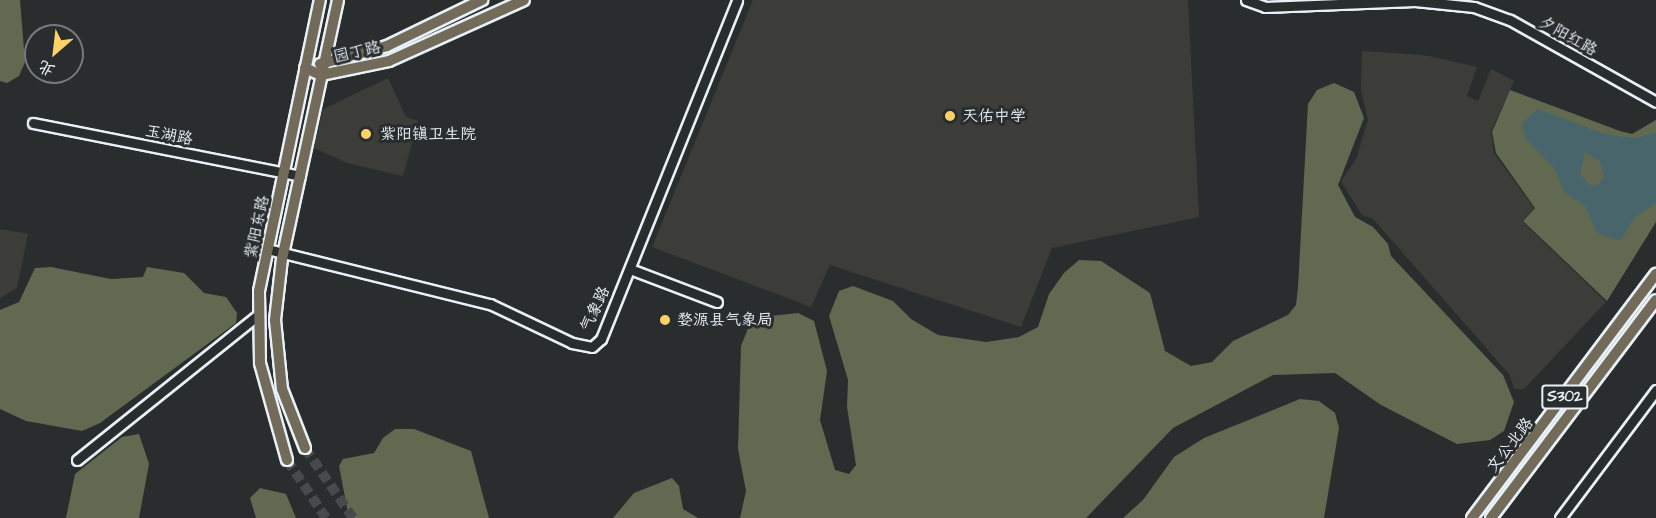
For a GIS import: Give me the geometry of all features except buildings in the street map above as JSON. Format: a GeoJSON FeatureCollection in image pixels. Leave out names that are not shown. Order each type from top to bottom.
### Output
{"type":"FeatureCollection","features":[{"type":"Feature","properties":{"kind":"main road","name":"紫阳东路"},"geometry":{"type":"LineString","coordinates":[[287,460],[260,363],[259,314],[267,249],[320,0]]}},
{"type":"Feature","properties":{"kind":"main road","name":"紫阳东路"},"geometry":{"type":"LineString","coordinates":[[306,448],[282,389],[275,320],[283,252],[338,0]]}},
{"type":"Feature","properties":{"kind":"main road","name":"园丁路"},"geometry":{"type":"LineString","coordinates":[[305,68],[387,46],[482,0]]}},
{"type":"Feature","properties":{"kind":"main road","name":"园丁路"},"geometry":{"type":"LineString","coordinates":[[305,68],[321,75],[390,61],[524,0]]}},
{"type":"Feature","properties":{"kind":"main road","name":"文公北路"},"geometry":{"type":"LineString","coordinates":[[1472,518],[1656,274]]}},
{"type":"Feature","properties":{"kind":"main road","name":"文公北路"},"geometry":{"type":"LineString","coordinates":[[1491,518],[1656,300]]}},
{"type":"Feature","properties":{"kind":"street","name":"气象路"},"geometry":{"type":"LineString","coordinates":[[267,249],[490,304],[572,343],[592,347],[601,339],[737,0]]}},
{"type":"Feature","properties":{"kind":"street","name":"夕阳红路"},"geometry":{"type":"LineString","coordinates":[[1246,0],[1265,7],[1448,1],[1510,20],[1656,102]]}},
{"type":"Feature","properties":{"kind":"street","name":"玉湖路"},"geometry":{"type":"LineString","coordinates":[[33,123],[300,176]]}},
{"type":"Feature","properties":{"kind":"street"},"geometry":{"type":"LineString","coordinates":[[630,269],[717,302]]}},
{"type":"Feature","properties":{"kind":"street"},"geometry":{"type":"LineString","coordinates":[[78,460],[259,314]]}},
{"type":"Feature","properties":{"kind":"street"},"geometry":{"type":"LineString","coordinates":[[1560,518],[1656,390]]}},
{"type":"Feature","properties":{"kind":"shaded area","name":"天佑中学"},"geometry":{"type":"Polygon","coordinates":[[[753,0],[1188,0],[1199,217],[1052,248],[1021,327],[830,265],[811,307],[652,247],[753,0]]]}},
{"type":"Feature","properties":{"kind":"shaded area"},"geometry":{"type":"Polygon","coordinates":[[[1362,51],[1424,55],[1477,67],[1467,96],[1478,101],[1491,69],[1514,81],[1491,131],[1494,153],[1534,208],[1522,221],[1606,302],[1523,390],[1514,388],[1509,374],[1373,219],[1362,215],[1341,181],[1356,159],[1368,120],[1361,90],[1362,51]]]}},
{"type":"Feature","properties":{"kind":"shaded area","name":"紫阳镇卫生院"},"geometry":{"type":"Polygon","coordinates":[[[388,78],[406,117],[418,121],[403,176],[347,163],[314,148],[323,109],[388,78]]]}},
{"type":"Feature","properties":{"kind":"shaded area"},"geometry":{"type":"Polygon","coordinates":[[[0,229],[28,234],[17,288],[0,298],[0,229]]]}},
{"type":"Feature","properties":{"kind":"green space"},"geometry":{"type":"Polygon","coordinates":[[[0,0],[20,0],[24,64],[19,76],[7,83],[0,81],[0,0]]]}},
{"type":"Feature","properties":{"kind":"green space"},"geometry":{"type":"Polygon","coordinates":[[[1334,83],[1354,92],[1364,118],[1338,185],[1355,217],[1373,227],[1388,244],[1391,256],[1503,375],[1514,402],[1504,431],[1490,440],[1457,444],[1381,405],[1335,373],[1273,375],[1173,428],[1086,518],[740,518],[746,491],[738,449],[741,346],[749,326],[761,317],[798,313],[814,321],[827,371],[820,420],[835,470],[849,474],[856,465],[847,407],[848,380],[829,316],[839,291],[853,286],[893,301],[911,319],[938,335],[986,342],[1019,337],[1038,327],[1049,294],[1064,273],[1079,260],[1101,261],[1150,293],[1165,351],[1191,366],[1212,362],[1233,341],[1288,315],[1296,305],[1298,287],[1308,104],[1317,90],[1334,83]]]}},
{"type":"Feature","properties":{"kind":"green space"},"geometry":{"type":"Polygon","coordinates":[[[1510,90],[1632,134],[1656,120],[1656,222],[1607,301],[1523,221],[1535,208],[1496,153],[1492,132],[1510,90]]]}},
{"type":"Feature","properties":{"kind":"green space"},"geometry":{"type":"Polygon","coordinates":[[[51,267],[111,279],[143,277],[147,267],[184,273],[204,293],[226,297],[237,313],[236,323],[100,423],[82,431],[26,421],[0,409],[0,310],[19,302],[35,268],[51,267]]]}},
{"type":"Feature","properties":{"kind":"green space"},"geometry":{"type":"Polygon","coordinates":[[[1300,399],[1319,401],[1335,413],[1339,428],[1324,518],[1123,518],[1143,500],[1174,457],[1204,438],[1300,399]]]}},
{"type":"Feature","properties":{"kind":"green space"},"geometry":{"type":"Polygon","coordinates":[[[395,429],[414,429],[471,451],[489,518],[349,518],[339,466],[343,459],[374,453],[383,438],[395,429]]]}},
{"type":"Feature","properties":{"kind":"green space"},"geometry":{"type":"Polygon","coordinates":[[[139,434],[149,464],[139,518],[66,518],[75,474],[122,437],[139,434]]]}},
{"type":"Feature","properties":{"kind":"green space"},"geometry":{"type":"Polygon","coordinates":[[[672,478],[679,486],[683,509],[698,518],[613,518],[634,493],[672,478]]]}},
{"type":"Feature","properties":{"kind":"green space"},"geometry":{"type":"Polygon","coordinates":[[[260,488],[286,494],[296,518],[256,518],[250,498],[260,488]]]}},
{"type":"Feature","properties":{"kind":"water"},"geometry":{"type":"Polygon","coordinates":[[[1538,109],[1607,135],[1637,138],[1656,132],[1656,203],[1635,217],[1620,241],[1597,233],[1585,206],[1564,192],[1555,169],[1526,139],[1522,123],[1538,109]],[[1585,152],[1580,174],[1589,185],[1597,186],[1604,177],[1600,161],[1585,152]]]}},
{"type":"Feature","properties":{"kind":"tunnel"},"geometry":{"type":"LineString","coordinates":[[305,448],[353,518]]}},
{"type":"Feature","properties":{"kind":"tunnel"},"geometry":{"type":"LineString","coordinates":[[287,460],[326,518]]}},
{"type":"Feature","properties":{"kind":"place","name":"天佑中学"},"geometry":{"type":"Point","coordinates":[950,116]}},
{"type":"Feature","properties":{"kind":"place","name":"紫阳镇卫生院"},"geometry":{"type":"Point","coordinates":[366,134]}},
{"type":"Feature","properties":{"kind":"place","name":"婺源县气象局"},"geometry":{"type":"Point","coordinates":[665,320]}}]}
